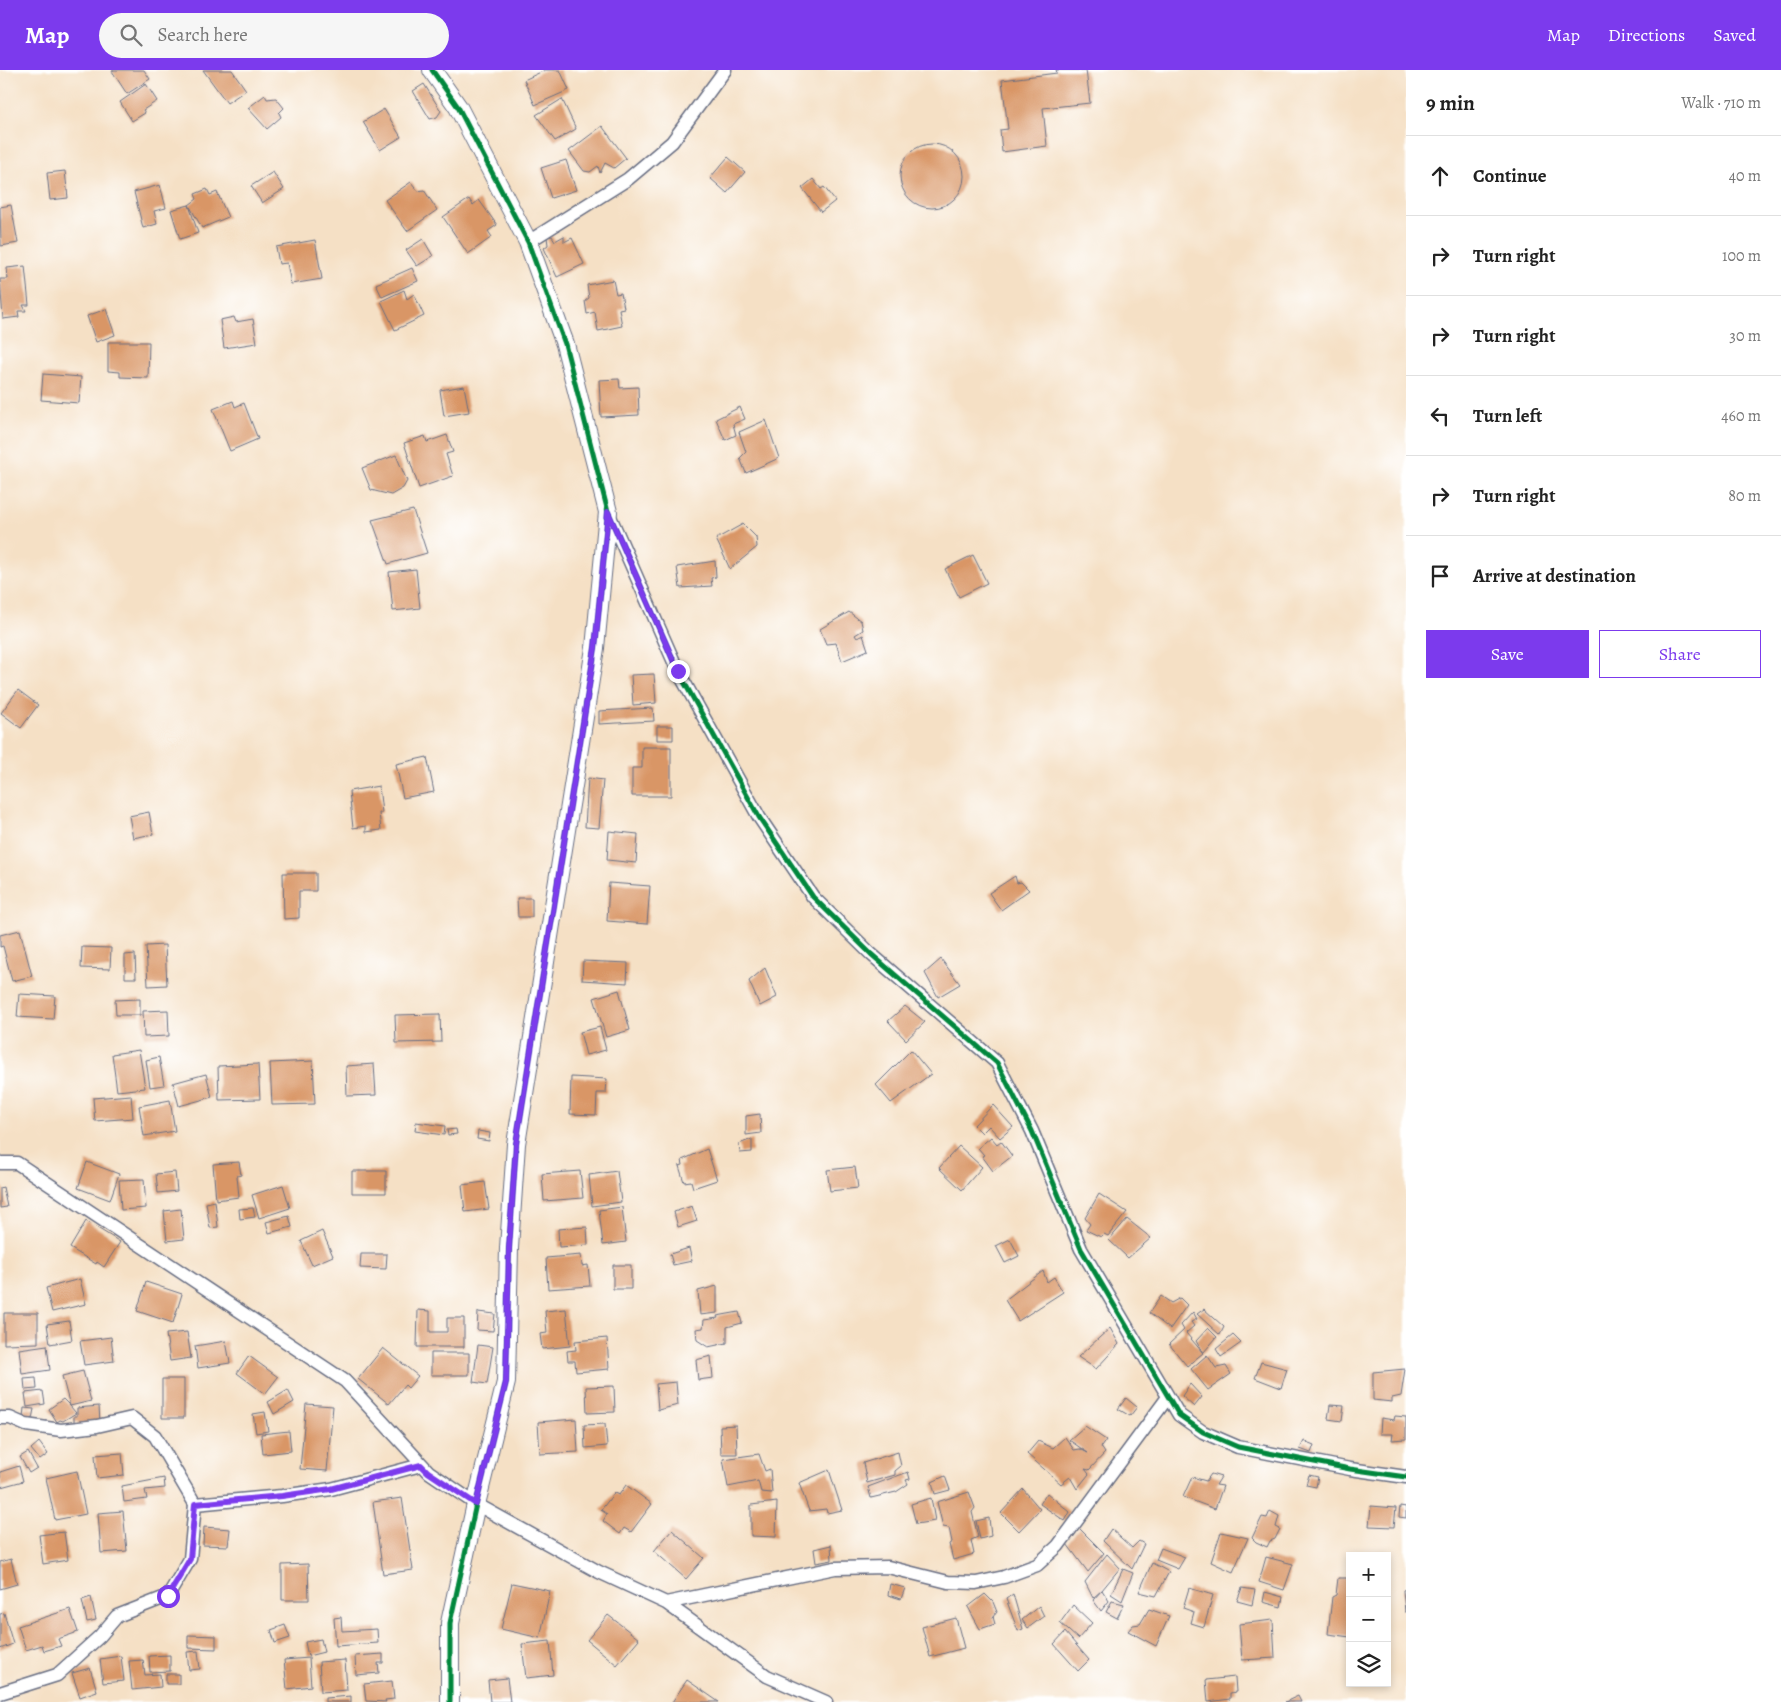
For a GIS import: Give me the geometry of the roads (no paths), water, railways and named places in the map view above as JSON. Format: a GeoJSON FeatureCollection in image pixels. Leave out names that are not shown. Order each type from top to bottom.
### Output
{"type":"FeatureCollection","features":[{"type":"Feature","properties":{"kind":"street"},"geometry":{"type":"LineString","coordinates":[[432,70],[458,107],[528,242],[565,344],[608,512],[678,671],[759,817],[813,897],[871,954],[997,1064],[1032,1131],[1081,1248],[1179,1415],[1203,1432],[1238,1447],[1350,1468],[1406,1476]]}},
{"type":"Feature","properties":{"kind":"street"},"geometry":{"type":"LineString","coordinates":[[528,242],[628,178],[672,142],[725,70]]}},
{"type":"Feature","properties":{"kind":"street"},"geometry":{"type":"LineString","coordinates":[[450,1702],[450,1623],[476,1504],[506,1382],[509,1248],[516,1144],[595,648],[608,512]]}},
{"type":"Feature","properties":{"kind":"street"},"geometry":{"type":"LineString","coordinates":[[0,1163],[17,1163],[345,1381],[428,1472],[476,1504],[599,1572],[666,1603],[767,1676],[826,1702]]}},
{"type":"Feature","properties":{"kind":"street"},"geometry":{"type":"LineString","coordinates":[[666,1603],[835,1568],[888,1567],[948,1582],[976,1583],[1004,1577],[1037,1566],[1058,1546],[1168,1397]]}},
{"type":"Feature","properties":{"kind":"street"},"geometry":{"type":"LineString","coordinates":[[0,1418],[10,1418],[26,1425],[61,1430],[97,1426],[132,1418],[155,1436],[195,1504],[190,1559],[168,1596],[116,1616],[100,1636],[57,1675],[0,1693]]}},
{"type":"Feature","properties":{"kind":"street"},"geometry":{"type":"LineString","coordinates":[[195,1504],[282,1496],[331,1489],[421,1465]]}}]}
